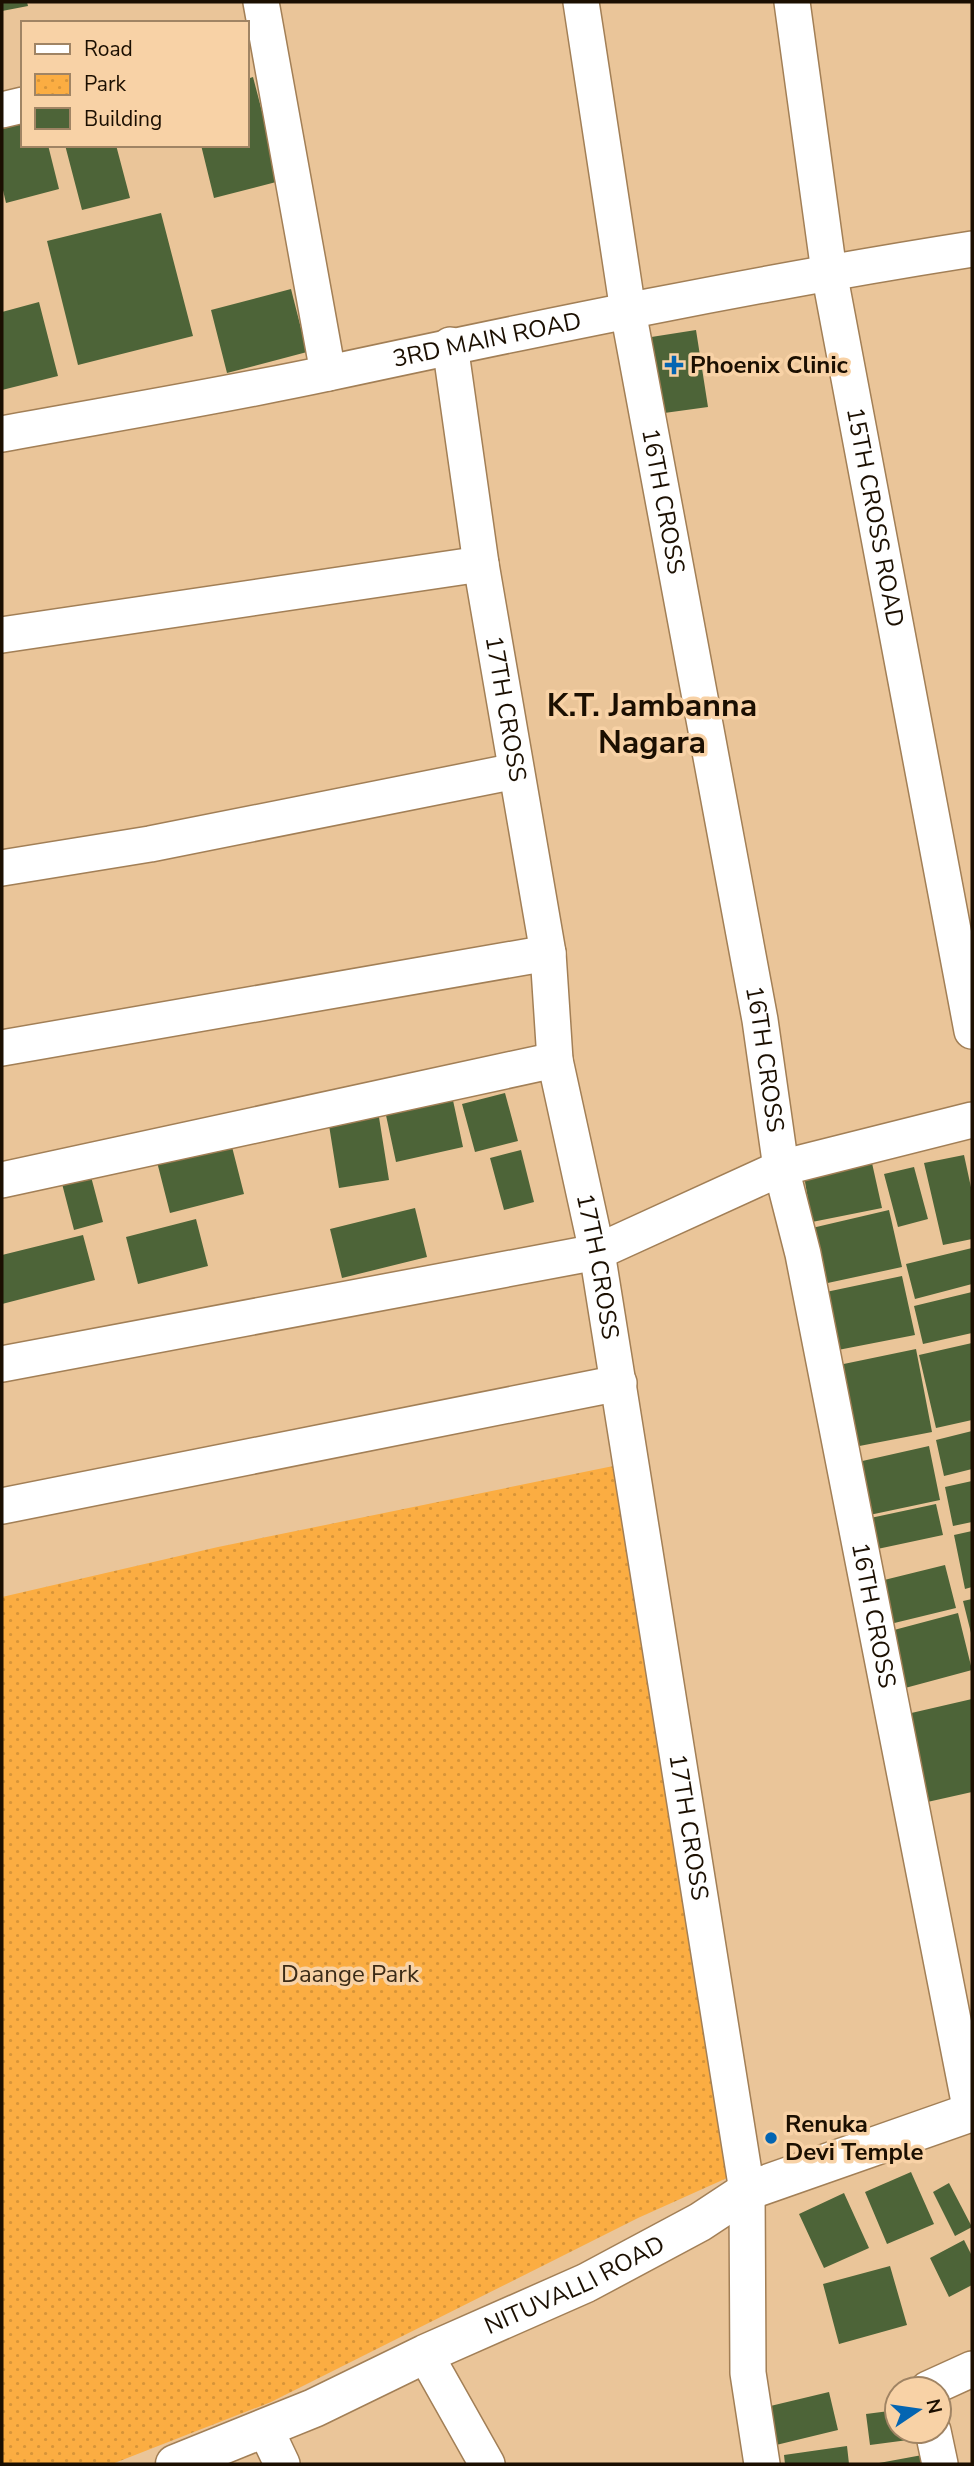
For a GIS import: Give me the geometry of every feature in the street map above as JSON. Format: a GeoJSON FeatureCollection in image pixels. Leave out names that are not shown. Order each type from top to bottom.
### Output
{"type":"FeatureCollection","features":[{"type":"Feature","properties":{"kind":"street"},"geometry":{"type":"LineString","coordinates":[[261,2],[259,59],[328,373]]}},
{"type":"Feature","properties":{"kind":"street","name":"16TH CROSS"},"geometry":{"type":"LineString","coordinates":[[581,2],[628,311],[760,1020],[781,1167],[803,1254],[972,2112]]}},
{"type":"Feature","properties":{"kind":"street","name":"15TH CROSS ROAD"},"geometry":{"type":"LineString","coordinates":[[792,2],[829,272],[972,1031]]}},
{"type":"Feature","properties":{"kind":"street"},"geometry":{"type":"LineString","coordinates":[[2,110],[21,105]]}},
{"type":"Feature","properties":{"kind":"street","name":"3RD MAIN ROAD"},"geometry":{"type":"LineString","coordinates":[[2,434],[328,373],[450,345],[829,272],[972,250]]}},
{"type":"Feature","properties":{"kind":"street","name":"17TH CROSS"},"geometry":{"type":"LineString","coordinates":[[450,345],[481,564],[548,953],[555,1060],[597,1252],[747,2191],[748,2373],[762,2464]]}},
{"type":"Feature","properties":{"kind":"street"},"geometry":{"type":"LineString","coordinates":[[2,635],[481,564]]}},
{"type":"Feature","properties":{"kind":"street"},"geometry":{"type":"LineString","coordinates":[[2,868],[150,844],[516,771]]}},
{"type":"Feature","properties":{"kind":"street"},"geometry":{"type":"LineString","coordinates":[[2,1048],[548,953]]}},
{"type":"Feature","properties":{"kind":"street"},"geometry":{"type":"LineString","coordinates":[[2,1180],[555,1060]]}},
{"type":"Feature","properties":{"kind":"street"},"geometry":{"type":"LineString","coordinates":[[2,1364],[597,1252],[781,1167],[972,1120]]}},
{"type":"Feature","properties":{"kind":"street"},"geometry":{"type":"LineString","coordinates":[[2,1506],[619,1383]]}},
{"type":"Feature","properties":{"kind":"street","name":"NITUVALLI ROAD"},"geometry":{"type":"LineString","coordinates":[[175,2464],[314,2408],[425,2354],[586,2283],[700,2222],[747,2191],[972,2112]]}},
{"type":"Feature","properties":{"kind":"street"},"geometry":{"type":"LineString","coordinates":[[425,2354],[486,2464]]}},
{"type":"Feature","properties":{"kind":"street"},"geometry":{"type":"LineString","coordinates":[[953,2378],[972,2369]]}},
{"type":"Feature","properties":{"kind":"street"},"geometry":{"type":"LineString","coordinates":[[265,2428],[282,2464]]}},
{"type":"Feature","properties":{"kind":"street"},"geometry":{"type":"LineString","coordinates":[[936,2445],[940,2464]]}},
{"type":"Feature","properties":{"kind":"green space","name":"Daange Park"},"geometry":{"type":"Polygon","coordinates":[[[628,1463],[727,2178],[638,2218],[271,2402],[112,2464],[2,2464],[2,1597],[218,1547],[628,1463]]]}},
{"type":"Feature","properties":{"kind":"building"},"geometry":{"type":"Polygon","coordinates":[[[2,2],[27,2],[28,6],[2,11],[2,2]]]}},
{"type":"Feature","properties":{"kind":"building"},"geometry":{"type":"Polygon","coordinates":[[[253,77],[280,181],[214,198],[201,147],[248,147],[248,79],[253,77]]]}},
{"type":"Feature","properties":{"kind":"building"},"geometry":{"type":"Polygon","coordinates":[[[21,118],[21,147],[48,147],[59,189],[6,203],[2,186],[2,123],[21,118]]]}},
{"type":"Feature","properties":{"kind":"building"},"geometry":{"type":"Polygon","coordinates":[[[66,147],[117,147],[130,198],[82,210],[66,147]]]}},
{"type":"Feature","properties":{"kind":"building"},"geometry":{"type":"Polygon","coordinates":[[[161,213],[193,336],[78,365],[47,241],[161,213]]]}},
{"type":"Feature","properties":{"kind":"building"},"geometry":{"type":"Polygon","coordinates":[[[291,289],[307,352],[227,373],[211,310],[291,289]]]}},
{"type":"Feature","properties":{"kind":"building"},"geometry":{"type":"Polygon","coordinates":[[[39,302],[58,376],[2,390],[2,312],[39,302]]]}},
{"type":"Feature","properties":{"kind":"building"},"geometry":{"type":"Polygon","coordinates":[[[696,330],[708,407],[657,414],[645,338],[696,330]]]}},
{"type":"Feature","properties":{"kind":"building"},"geometry":{"type":"Polygon","coordinates":[[[451,1091],[463,1147],[396,1162],[384,1106],[451,1091]]]}},
{"type":"Feature","properties":{"kind":"building"},"geometry":{"type":"Polygon","coordinates":[[[505,1093],[518,1141],[475,1152],[462,1104],[505,1093]]]}},
{"type":"Feature","properties":{"kind":"building"},"geometry":{"type":"Polygon","coordinates":[[[378,1111],[389,1180],[339,1188],[328,1119],[378,1111]]]}},
{"type":"Feature","properties":{"kind":"building"},"geometry":{"type":"Polygon","coordinates":[[[230,1139],[244,1194],[170,1213],[156,1158],[230,1139]]]}},
{"type":"Feature","properties":{"kind":"building"},"geometry":{"type":"Polygon","coordinates":[[[521,1150],[534,1202],[504,1210],[490,1158],[521,1150]]]}},
{"type":"Feature","properties":{"kind":"building"},"geometry":{"type":"Polygon","coordinates":[[[964,1155],[972,1192],[972,1239],[943,1245],[924,1163],[964,1155]]]}},
{"type":"Feature","properties":{"kind":"building"},"geometry":{"type":"Polygon","coordinates":[[[872,1163],[882,1208],[812,1222],[804,1176],[872,1163]]]}},
{"type":"Feature","properties":{"kind":"building"},"geometry":{"type":"Polygon","coordinates":[[[914,1167],[928,1219],[898,1227],[884,1174],[914,1167]]]}},
{"type":"Feature","properties":{"kind":"building"},"geometry":{"type":"Polygon","coordinates":[[[89,1169],[103,1222],[74,1230],[60,1176],[89,1169]]]}},
{"type":"Feature","properties":{"kind":"building"},"geometry":{"type":"Polygon","coordinates":[[[415,1208],[427,1257],[342,1278],[330,1229],[415,1208]]]}},
{"type":"Feature","properties":{"kind":"building"},"geometry":{"type":"Polygon","coordinates":[[[889,1210],[902,1267],[823,1284],[812,1228],[889,1210]]]}},
{"type":"Feature","properties":{"kind":"building"},"geometry":{"type":"Polygon","coordinates":[[[196,1219],[208,1266],[138,1284],[126,1237],[196,1219]]]}},
{"type":"Feature","properties":{"kind":"building"},"geometry":{"type":"Polygon","coordinates":[[[83,1235],[95,1280],[2,1304],[2,1255],[83,1235]]]}},
{"type":"Feature","properties":{"kind":"building"},"geometry":{"type":"Polygon","coordinates":[[[972,1248],[972,1284],[915,1299],[906,1264],[972,1248]]]}},
{"type":"Feature","properties":{"kind":"building"},"geometry":{"type":"Polygon","coordinates":[[[902,1276],[915,1335],[838,1350],[826,1292],[902,1276]]]}},
{"type":"Feature","properties":{"kind":"building"},"geometry":{"type":"Polygon","coordinates":[[[972,1292],[972,1333],[923,1344],[914,1306],[972,1292]]]}},
{"type":"Feature","properties":{"kind":"building"},"geometry":{"type":"Polygon","coordinates":[[[972,1343],[972,1420],[936,1428],[919,1355],[972,1343]]]}},
{"type":"Feature","properties":{"kind":"building"},"geometry":{"type":"Polygon","coordinates":[[[916,1349],[932,1432],[849,1448],[834,1366],[916,1349]]]}},
{"type":"Feature","properties":{"kind":"building"},"geometry":{"type":"Polygon","coordinates":[[[972,1431],[972,1469],[944,1476],[936,1440],[972,1431]]]}},
{"type":"Feature","properties":{"kind":"building"},"geometry":{"type":"Polygon","coordinates":[[[929,1446],[940,1500],[860,1517],[849,1464],[929,1446]]]}},
{"type":"Feature","properties":{"kind":"building"},"geometry":{"type":"Polygon","coordinates":[[[972,1481],[972,1522],[953,1526],[945,1487],[972,1481]]]}},
{"type":"Feature","properties":{"kind":"building"},"geometry":{"type":"Polygon","coordinates":[[[936,1504],[943,1535],[868,1551],[861,1520],[936,1504]]]}},
{"type":"Feature","properties":{"kind":"building"},"geometry":{"type":"Polygon","coordinates":[[[972,1531],[972,1587],[965,1589],[954,1535],[972,1531]]]}},
{"type":"Feature","properties":{"kind":"building"},"geometry":{"type":"Polygon","coordinates":[[[945,1565],[956,1608],[882,1626],[872,1583],[945,1565]]]}},
{"type":"Feature","properties":{"kind":"building"},"geometry":{"type":"Polygon","coordinates":[[[972,1599],[972,1632],[971,1633],[963,1601],[972,1599]]]}},
{"type":"Feature","properties":{"kind":"building"},"geometry":{"type":"Polygon","coordinates":[[[958,1613],[972,1670],[894,1691],[879,1634],[958,1613]]]}},
{"type":"Feature","properties":{"kind":"building"},"geometry":{"type":"Polygon","coordinates":[[[972,1699],[972,1792],[914,1805],[894,1717],[972,1699]]]}},
{"type":"Feature","properties":{"kind":"building"},"geometry":{"type":"Polygon","coordinates":[[[911,2172],[934,2224],[887,2244],[865,2192],[911,2172]]]}},
{"type":"Feature","properties":{"kind":"building"},"geometry":{"type":"Polygon","coordinates":[[[949,2183],[972,2227],[955,2236],[933,2192],[949,2183]]]}},
{"type":"Feature","properties":{"kind":"building"},"geometry":{"type":"Polygon","coordinates":[[[844,2193],[869,2248],[824,2268],[799,2214],[844,2193]]]}},
{"type":"Feature","properties":{"kind":"building"},"geometry":{"type":"Polygon","coordinates":[[[964,2240],[972,2256],[972,2285],[949,2297],[930,2258],[964,2240]]]}},
{"type":"Feature","properties":{"kind":"building"},"geometry":{"type":"Polygon","coordinates":[[[890,2266],[907,2325],[839,2344],[823,2284],[890,2266]]]}},
{"type":"Feature","properties":{"kind":"building"},"geometry":{"type":"Polygon","coordinates":[[[829,2392],[838,2430],[772,2446],[762,2408],[829,2392]]]}},
{"type":"Feature","properties":{"kind":"building"},"geometry":{"type":"Polygon","coordinates":[[[883,2412],[883,2443],[870,2445],[866,2414],[883,2412]]]}},
{"type":"Feature","properties":{"kind":"building"},"geometry":{"type":"Polygon","coordinates":[[[847,2446],[849,2464],[785,2464],[784,2455],[847,2446]]]}},
{"type":"Feature","properties":{"kind":"building"},"geometry":{"type":"Polygon","coordinates":[[[944,2451],[946,2464],[879,2464],[879,2463],[944,2451]]]}},
{"type":"Feature","properties":{"kind":"place","name":"Phoenix Clinic"},"geometry":{"type":"Point","coordinates":[674,365]}},
{"type":"Feature","properties":{"kind":"place","name":"Renuka Devi Temple"},"geometry":{"type":"Point","coordinates":[771,2138]}},
{"type":"Feature","properties":{"kind":"district","name":"K.T. Jambanna Nagara"},"geometry":{"type":"Point","coordinates":[652,724]}}]}
